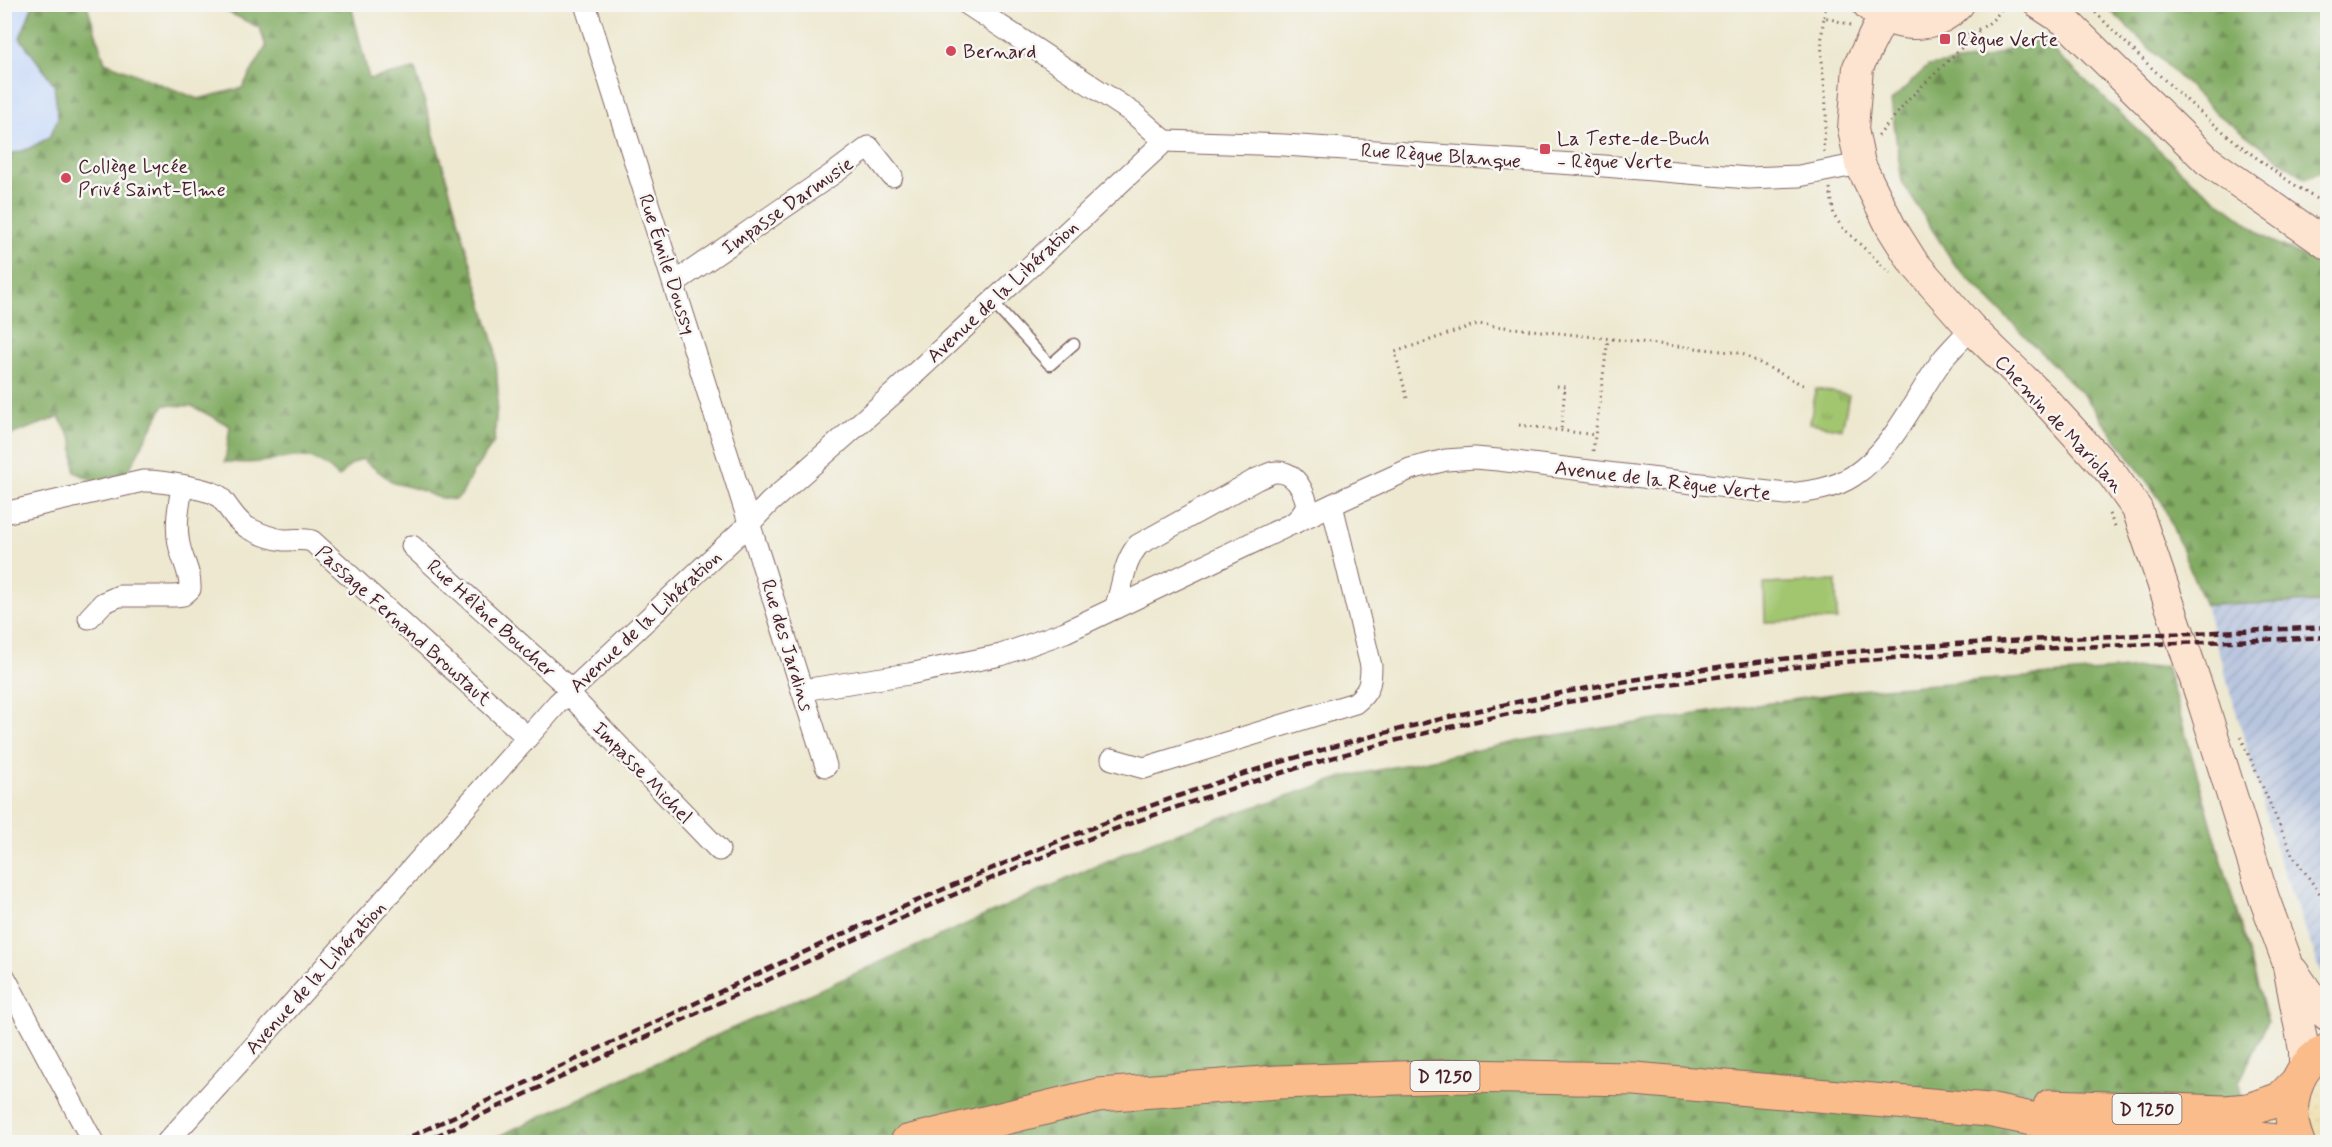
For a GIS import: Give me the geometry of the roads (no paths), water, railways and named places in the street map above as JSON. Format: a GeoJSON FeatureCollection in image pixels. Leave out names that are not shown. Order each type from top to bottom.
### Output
{"type":"FeatureCollection","features":[{"type":"Feature","properties":{"kind":"main road"},"geometry":{"type":"LineString","coordinates":[[1876,11],[1901,24],[1919,25],[1938,20],[1959,4]]}},
{"type":"Feature","properties":{"kind":"main road"},"geometry":{"type":"LineString","coordinates":[[2039,4],[2065,21],[2208,161],[2328,245]]}},
{"type":"Feature","properties":{"kind":"main road","name":"Chemin de Mariolan"},"geometry":{"type":"LineString","coordinates":[[1876,11],[1858,67],[1853,129],[1866,154],[1891,227],[1913,262],[1971,328],[2042,397],[2112,474],[2137,509],[2202,700],[2264,898],[2287,961],[2304,1050],[2310,1067]]}},
{"type":"Feature","properties":{"kind":"main road","name":"Chemin de Mariolan"},"geometry":{"type":"LineString","coordinates":[[2287,961],[2319,1009],[2328,1016]]}},
{"type":"Feature","properties":{"kind":"main road"},"geometry":{"type":"LineString","coordinates":[[2298,1143],[2291,1116],[2292,1099],[2310,1067]]}},
{"type":"Feature","properties":{"kind":"main road","name":"D 1250"},"geometry":{"type":"LineString","coordinates":[[1988,1110],[2063,1106],[2225,1112],[2248,1110],[2280,1099],[2310,1067]]}},
{"type":"Feature","properties":{"kind":"main road","name":"D 1250"},"geometry":{"type":"LineString","coordinates":[[907,1143],[1098,1095],[1278,1082],[1456,1076],[1635,1079],[1988,1110],[2112,1133],[2250,1138],[2286,1143]]}},
{"type":"Feature","properties":{"kind":"street","name":"Rue Émile Doussy"},"geometry":{"type":"LineString","coordinates":[[585,4],[750,523]]}},
{"type":"Feature","properties":{"kind":"street"},"geometry":{"type":"LineString","coordinates":[[967,4],[1134,113],[1165,141]]}},
{"type":"Feature","properties":{"kind":"street","name":"Rue Règue Blanque"},"geometry":{"type":"LineString","coordinates":[[1165,141],[1284,145],[1748,178],[1799,176],[1828,171],[1866,154]]}},
{"type":"Feature","properties":{"kind":"street","name":"Avenue de la Libération"},"geometry":{"type":"LineString","coordinates":[[168,1143],[527,737],[570,692],[750,523],[768,503],[893,393],[1165,141]]}},
{"type":"Feature","properties":{"kind":"street","name":"Impasse Darmusie"},"geometry":{"type":"LineString","coordinates":[[674,283],[869,147],[892,176]]}},
{"type":"Feature","properties":{"kind":"street","name":"Avenue de la Règue Verte"},"geometry":{"type":"LineString","coordinates":[[802,690],[909,674],[1001,655],[1065,632],[1410,469],[1446,460],[1475,458],[1786,494],[1832,487],[1854,476],[1886,446],[1944,359],[1971,328]]}},
{"type":"Feature","properties":{"kind":"street"},"geometry":{"type":"LineString","coordinates":[[1115,608],[1128,557],[1138,545],[1257,478],[1276,472],[1292,477],[1302,487],[1307,504],[1302,515],[1293,524]]}},
{"type":"Feature","properties":{"kind":"street","name":"Passage Fernand Broustaut"},"geometry":{"type":"LineString","coordinates":[[4,513],[143,481],[155,480],[182,487],[206,489],[219,496],[235,519],[246,527],[268,537],[285,540],[301,538],[312,541],[527,737]]}},
{"type":"Feature","properties":{"kind":"street"},"geometry":{"type":"LineString","coordinates":[[89,618],[103,603],[119,596],[175,596],[183,595],[190,589],[191,578],[179,544],[178,510],[182,487]]}},
{"type":"Feature","properties":{"kind":"street"},"geometry":{"type":"LineString","coordinates":[[1112,759],[1144,768],[1355,703],[1366,695],[1371,683],[1371,666],[1332,505]]}},
{"type":"Feature","properties":{"kind":"street","name":"Rue des Jardins"},"geometry":{"type":"LineString","coordinates":[[750,523],[826,766]]}},
{"type":"Feature","properties":{"kind":"street","name":"Rue Hélène Boucher"},"geometry":{"type":"LineString","coordinates":[[412,546],[570,692]]}},
{"type":"Feature","properties":{"kind":"street","name":"Impasse Michel"},"geometry":{"type":"LineString","coordinates":[[570,692],[718,850]]}},
{"type":"Feature","properties":{"kind":"street"},"geometry":{"type":"LineString","coordinates":[[4,976],[93,1143]]}},
{"type":"Feature","properties":{"kind":"lane"},"geometry":{"type":"LineString","coordinates":[[991,301],[1050,365],[1074,344]]}},
{"type":"Feature","properties":{"kind":"railway"},"geometry":{"type":"LineString","coordinates":[[399,1142],[809,950],[969,878],[1131,813],[1213,784],[1297,757],[1381,734],[1485,709],[1642,678],[1801,657],[1998,642],[2328,627]]}},
{"type":"Feature","properties":{"kind":"railway"},"geometry":{"type":"LineString","coordinates":[[423,1142],[804,963],[1030,862],[1197,800],[1379,745],[1472,722],[1570,702],[1668,684],[1767,670],[1982,652],[2328,637]]}},
{"type":"Feature","properties":{"kind":"place","name":"Règue Verte"},"geometry":{"type":"Point","coordinates":[1945,39]}},
{"type":"Feature","properties":{"kind":"place","name":"Bernard"},"geometry":{"type":"Point","coordinates":[951,51]}},
{"type":"Feature","properties":{"kind":"place","name":"La Teste-de-Buch - Règue Verte"},"geometry":{"type":"Point","coordinates":[1545,149]}},
{"type":"Feature","properties":{"kind":"place","name":"Collège Lycée Privé Saint-Elme"},"geometry":{"type":"Point","coordinates":[66,178]}}]}
